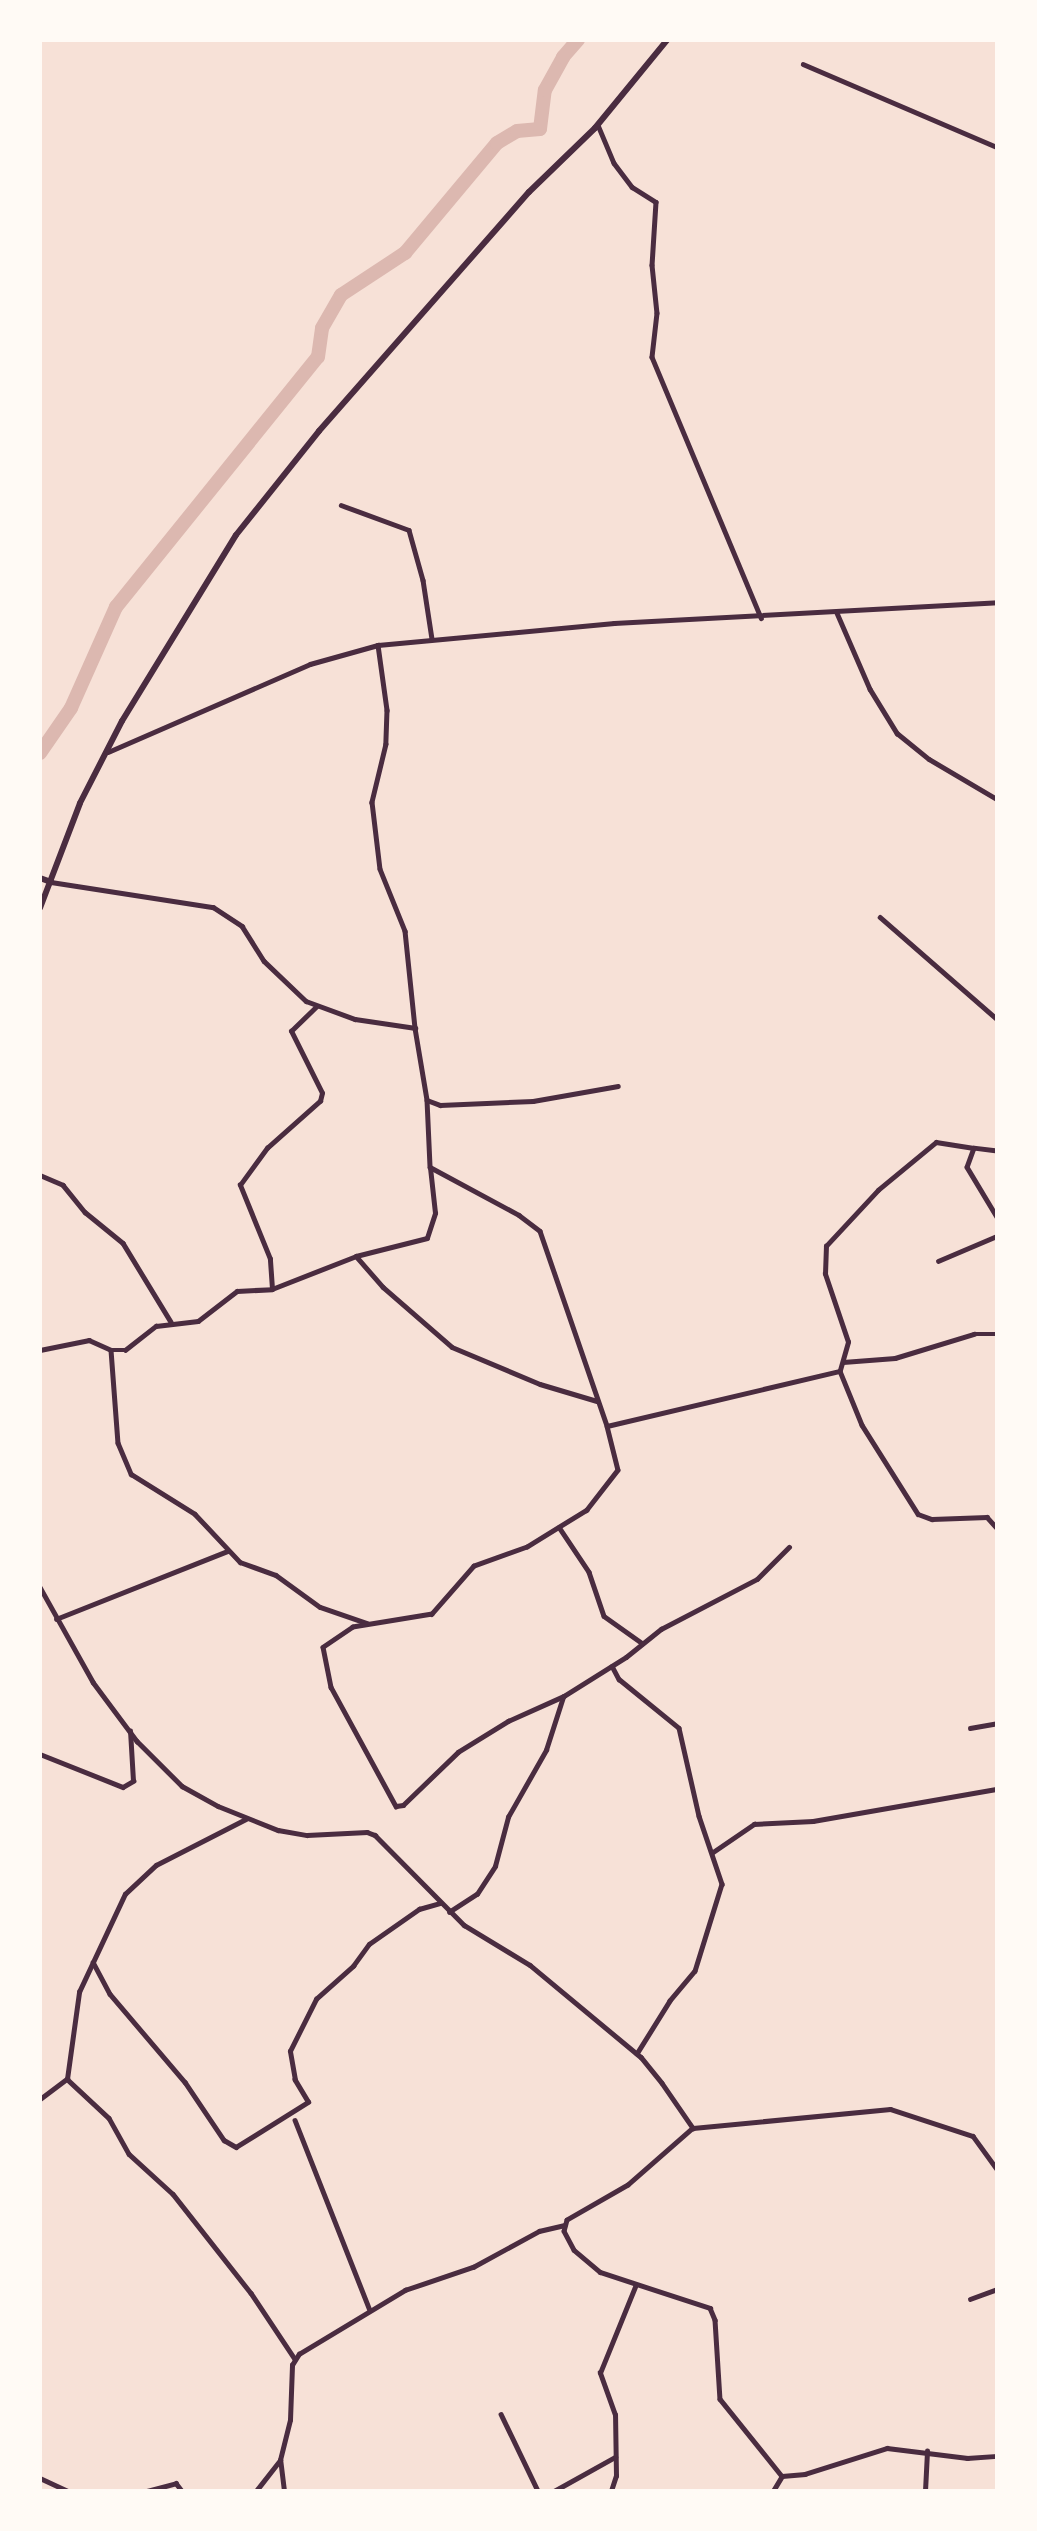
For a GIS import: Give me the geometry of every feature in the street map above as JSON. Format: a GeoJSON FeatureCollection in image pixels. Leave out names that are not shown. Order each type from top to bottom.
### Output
{"type":"FeatureCollection","features":[{"type":"Feature","properties":{"kind":"main road"},"geometry":{"type":"LineString","coordinates":[[40,908],[80,803],[170,636],[236,535],[319,431],[529,192],[598,124],[667,40]]}},
{"type":"Feature","properties":{"kind":"main road"},"geometry":{"type":"LineString","coordinates":[[40,878],[51,882]]}},
{"type":"Feature","properties":{"kind":"street"},"geometry":{"type":"LineString","coordinates":[[803,64],[997,147]]}},
{"type":"Feature","properties":{"kind":"street"},"geometry":{"type":"LineString","coordinates":[[598,124],[614,163],[632,187],[656,202],[654,369],[761,618]]}},
{"type":"Feature","properties":{"kind":"street"},"geometry":{"type":"LineString","coordinates":[[341,505],[409,530],[423,580],[432,639]]}},
{"type":"Feature","properties":{"kind":"street"},"geometry":{"type":"LineString","coordinates":[[108,752],[310,664],[378,645],[614,623],[761,618],[997,602]]}},
{"type":"Feature","properties":{"kind":"street"},"geometry":{"type":"LineString","coordinates":[[837,613],[870,689],[897,733],[929,759],[997,799]]}},
{"type":"Feature","properties":{"kind":"street"},"geometry":{"type":"LineString","coordinates":[[40,1350],[89,1340],[111,1350],[131,1347],[156,1326],[171,1322],[198,1321],[244,1288],[272,1289],[356,1256],[430,1235],[435,1195],[430,1167],[427,1100],[415,1028],[405,931],[382,878],[373,810],[387,722],[378,645]]}},
{"type":"Feature","properties":{"kind":"street"},"geometry":{"type":"LineString","coordinates":[[51,882],[221,911],[242,926],[278,976],[316,1007],[355,1019],[415,1028]]}},
{"type":"Feature","properties":{"kind":"street"},"geometry":{"type":"LineString","coordinates":[[880,917],[997,1019]]}},
{"type":"Feature","properties":{"kind":"street"},"geometry":{"type":"LineString","coordinates":[[272,1289],[270,1259],[240,1185],[267,1148],[322,1097],[291,1031],[316,1007]]}},
{"type":"Feature","properties":{"kind":"street"},"geometry":{"type":"LineString","coordinates":[[427,1100],[440,1105],[533,1101],[618,1086]]}},
{"type":"Feature","properties":{"kind":"street"},"geometry":{"type":"LineString","coordinates":[[997,1151],[936,1142],[878,1191],[826,1246],[825,1274],[848,1342],[840,1371],[862,1425],[918,1514],[994,1518],[997,1528]]}},
{"type":"Feature","properties":{"kind":"street"},"geometry":{"type":"LineString","coordinates":[[974,1148],[968,1173],[997,1217]]}},
{"type":"Feature","properties":{"kind":"street"},"geometry":{"type":"LineString","coordinates":[[430,1167],[536,1226],[576,1329],[618,1470],[587,1510],[527,1547],[474,1566],[432,1614],[370,1624],[341,1633],[321,1652],[331,1687],[356,1738],[398,1807],[458,1752],[508,1721],[564,1696],[642,1643],[757,1579],[789,1547]]}},
{"type":"Feature","properties":{"kind":"street"},"geometry":{"type":"LineString","coordinates":[[40,1175],[63,1185],[85,1212],[123,1243],[171,1322]]}},
{"type":"Feature","properties":{"kind":"street"},"geometry":{"type":"LineString","coordinates":[[938,1261],[997,1236]]}},
{"type":"Feature","properties":{"kind":"street"},"geometry":{"type":"LineString","coordinates":[[356,1256],[383,1287],[452,1347],[540,1384],[598,1401]]}},
{"type":"Feature","properties":{"kind":"street"},"geometry":{"type":"LineString","coordinates":[[843,1362],[895,1358],[974,1334],[997,1334]]}},
{"type":"Feature","properties":{"kind":"street"},"geometry":{"type":"LineString","coordinates":[[111,1350],[117,1433],[129,1470],[195,1514],[228,1551],[248,1567],[276,1575],[320,1607],[370,1624]]}},
{"type":"Feature","properties":{"kind":"street"},"geometry":{"type":"LineString","coordinates":[[607,1426],[840,1371]]}},
{"type":"Feature","properties":{"kind":"street"},"geometry":{"type":"LineString","coordinates":[[559,1527],[589,1572],[604,1616],[642,1643]]}},
{"type":"Feature","properties":{"kind":"street"},"geometry":{"type":"LineString","coordinates":[[56,1619],[228,1551]]}},
{"type":"Feature","properties":{"kind":"street"},"geometry":{"type":"LineString","coordinates":[[40,1587],[93,1682],[130,1731],[182,1786],[247,1819],[307,1835],[367,1832],[387,1845],[464,1926],[530,1965],[637,2054],[693,2128]]}},
{"type":"Feature","properties":{"kind":"street"},"geometry":{"type":"LineString","coordinates":[[612,1665],[619,1679],[679,1728],[699,1816],[722,1884],[700,1961],[637,2054]]}},
{"type":"Feature","properties":{"kind":"street"},"geometry":{"type":"LineString","coordinates":[[449,1912],[477,1894],[495,1866],[508,1816],[545,1750],[564,1696]]}},
{"type":"Feature","properties":{"kind":"street"},"geometry":{"type":"LineString","coordinates":[[970,1728],[997,1723]]}},
{"type":"Feature","properties":{"kind":"street"},"geometry":{"type":"LineString","coordinates":[[40,1754],[123,1787],[134,1781],[130,1731]]}},
{"type":"Feature","properties":{"kind":"street"},"geometry":{"type":"LineString","coordinates":[[713,1852],[754,1824],[813,1821],[997,1789]]}},
{"type":"Feature","properties":{"kind":"street"},"geometry":{"type":"LineString","coordinates":[[40,2099],[67,2079],[79,1992],[108,1924],[139,1876],[247,1819]]}},
{"type":"Feature","properties":{"kind":"street"},"geometry":{"type":"LineString","coordinates":[[93,1962],[110,1994],[185,2082],[224,2140],[236,2147],[308,2102],[295,2080],[290,2051],[316,1999],[353,1966],[369,1944],[419,1909],[440,1903]]}},
{"type":"Feature","properties":{"kind":"street"},"geometry":{"type":"LineString","coordinates":[[67,2079],[110,2118],[129,2154],[173,2193],[251,2293],[295,2359],[290,2420],[280,2460],[284,2491]]}},
{"type":"Feature","properties":{"kind":"street"},"geometry":{"type":"LineString","coordinates":[[295,2359],[405,2290],[473,2267],[539,2231],[564,2225],[628,2185],[693,2128],[890,2109],[973,2136],[997,2169]]}},
{"type":"Feature","properties":{"kind":"street"},"geometry":{"type":"LineString","coordinates":[[295,2120],[370,2310]]}},
{"type":"Feature","properties":{"kind":"street"},"geometry":{"type":"LineString","coordinates":[[564,2225],[581,2259],[635,2287],[710,2308],[715,2320],[720,2399],[782,2476]]}},
{"type":"Feature","properties":{"kind":"street"},"geometry":{"type":"LineString","coordinates":[[611,2491],[615,2457],[614,2407],[600,2373],[635,2287]]}},
{"type":"Feature","properties":{"kind":"street"},"geometry":{"type":"LineString","coordinates":[[970,2300],[997,2289]]}},
{"type":"Feature","properties":{"kind":"street"},"geometry":{"type":"LineString","coordinates":[[501,2414],[538,2491]]}},
{"type":"Feature","properties":{"kind":"street"},"geometry":{"type":"LineString","coordinates":[[782,2476],[805,2474],[887,2448],[967,2458],[997,2456]]}},
{"type":"Feature","properties":{"kind":"street"},"geometry":{"type":"LineString","coordinates":[[925,2491],[927,2451]]}},
{"type":"Feature","properties":{"kind":"street"},"geometry":{"type":"LineString","coordinates":[[554,2491],[615,2457]]}},
{"type":"Feature","properties":{"kind":"street"},"geometry":{"type":"LineString","coordinates":[[256,2491],[280,2460]]}},
{"type":"Feature","properties":{"kind":"street"},"geometry":{"type":"LineString","coordinates":[[774,2491],[782,2476]]}},
{"type":"Feature","properties":{"kind":"street"},"geometry":{"type":"LineString","coordinates":[[40,2477],[68,2491]]}},
{"type":"Feature","properties":{"kind":"street"},"geometry":{"type":"LineString","coordinates":[[147,2491],[176,2483],[182,2491]]}},
{"type":"Feature","properties":{"kind":"waterway"},"geometry":{"type":"LineString","coordinates":[[40,753],[71,708],[116,607],[318,357],[322,328],[341,295],[405,253],[497,143],[517,131],[540,129],[545,90],[563,57],[578,40]]}}]}
